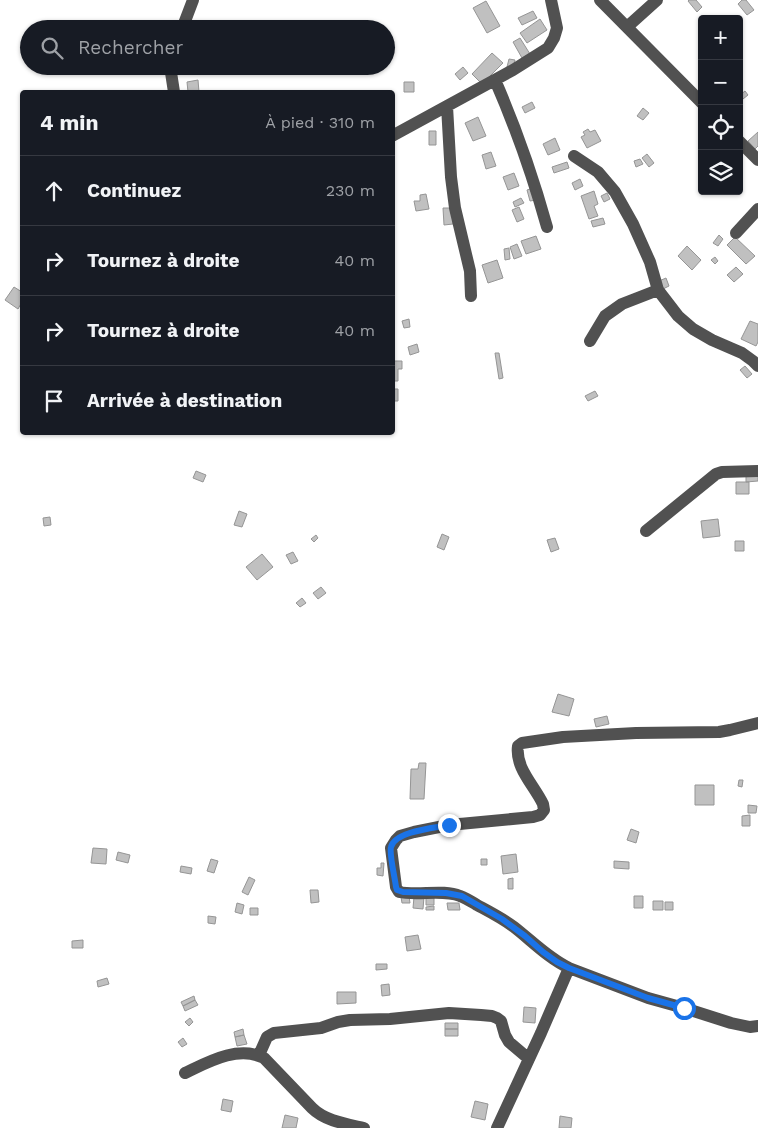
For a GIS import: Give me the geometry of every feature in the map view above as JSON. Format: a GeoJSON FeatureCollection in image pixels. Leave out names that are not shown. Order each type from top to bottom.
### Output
{"type":"FeatureCollection","features":[{"type":"Feature","properties":{"kind":"street"},"geometry":{"type":"LineString","coordinates":[[185,20],[193,0]]}},
{"type":"Feature","properties":{"kind":"street"},"geometry":{"type":"LineString","coordinates":[[395,134],[513,70],[548,48],[557,28],[551,0]]}},
{"type":"Feature","properties":{"kind":"street"},"geometry":{"type":"LineString","coordinates":[[600,0],[698,99]]}},
{"type":"Feature","properties":{"kind":"street"},"geometry":{"type":"LineString","coordinates":[[627,27],[657,0]]}},
{"type":"Feature","properties":{"kind":"street"},"geometry":{"type":"LineString","coordinates":[[171,75],[174,90]]}},
{"type":"Feature","properties":{"kind":"street"},"geometry":{"type":"LineString","coordinates":[[495,80],[522,145],[547,227]]}},
{"type":"Feature","properties":{"kind":"street"},"geometry":{"type":"LineString","coordinates":[[447,106],[455,208],[470,271],[471,296]]}},
{"type":"Feature","properties":{"kind":"street"},"geometry":{"type":"LineString","coordinates":[[743,145],[758,160]]}},
{"type":"Feature","properties":{"kind":"street"},"geometry":{"type":"LineString","coordinates":[[574,156],[598,172],[615,192],[633,224],[650,262],[658,290],[678,316],[693,329],[712,340],[742,353],[758,366]]}},
{"type":"Feature","properties":{"kind":"street"},"geometry":{"type":"LineString","coordinates":[[736,234],[758,209]]}},
{"type":"Feature","properties":{"kind":"street"},"geometry":{"type":"LineString","coordinates":[[590,341],[605,316],[622,304],[658,290]]}},
{"type":"Feature","properties":{"kind":"street"},"geometry":{"type":"LineString","coordinates":[[646,531],[716,474],[722,472],[758,471]]}},
{"type":"Feature","properties":{"kind":"street"},"geometry":{"type":"LineString","coordinates":[[758,723],[720,732],[636,733],[563,737],[522,743],[518,746],[517,751],[519,760],[543,804],[544,810],[540,815],[449,825],[414,832],[400,836],[392,845],[391,851],[396,887],[399,892],[446,893],[462,896],[502,919],[543,952],[569,968],[648,998],[731,1023],[750,1027],[758,1026]]}},
{"type":"Feature","properties":{"kind":"street"},"geometry":{"type":"LineString","coordinates":[[497,1128],[569,968]]}},
{"type":"Feature","properties":{"kind":"street"},"geometry":{"type":"LineString","coordinates":[[259,1055],[267,1038],[274,1033],[321,1028],[350,1020],[390,1019],[449,1013],[497,1018],[501,1021],[509,1042],[529,1059]]}},
{"type":"Feature","properties":{"kind":"street"},"geometry":{"type":"LineString","coordinates":[[186,1073],[219,1058],[240,1054],[259,1055],[320,1114],[364,1128]]}},
{"type":"Feature","properties":{"kind":"building"},"geometry":{"type":"Polygon","coordinates":[[[689,0],[696,0],[702,7],[697,12],[689,0]]]}},
{"type":"Feature","properties":{"kind":"building"},"geometry":{"type":"Polygon","coordinates":[[[742,0],[746,0],[754,10],[747,15],[738,4],[742,0]]]}},
{"type":"Feature","properties":{"kind":"building"},"geometry":{"type":"Polygon","coordinates":[[[486,1],[500,26],[487,33],[473,8],[486,1]]]}},
{"type":"Feature","properties":{"kind":"building"},"geometry":{"type":"Polygon","coordinates":[[[533,11],[537,18],[522,25],[518,18],[533,11]]]}},
{"type":"Feature","properties":{"kind":"building"},"geometry":{"type":"Polygon","coordinates":[[[540,19],[547,30],[527,43],[520,33],[540,19]]]}},
{"type":"Feature","properties":{"kind":"building"},"geometry":{"type":"Polygon","coordinates":[[[520,38],[530,54],[522,58],[513,42],[520,38]]]}},
{"type":"Feature","properties":{"kind":"building"},"geometry":{"type":"Polygon","coordinates":[[[492,53],[503,63],[482,84],[472,74],[492,53]]]}},
{"type":"Feature","properties":{"kind":"building"},"geometry":{"type":"Polygon","coordinates":[[[509,59],[515,60],[513,68],[507,67],[509,59]]]}},
{"type":"Feature","properties":{"kind":"building"},"geometry":{"type":"Polygon","coordinates":[[[463,67],[468,73],[460,80],[455,74],[463,67]]]}},
{"type":"Feature","properties":{"kind":"building"},"geometry":{"type":"Polygon","coordinates":[[[198,80],[199,90],[188,90],[187,82],[198,80]]]}},
{"type":"Feature","properties":{"kind":"building"},"geometry":{"type":"Polygon","coordinates":[[[404,82],[414,82],[414,92],[404,92],[404,82]]]}},
{"type":"Feature","properties":{"kind":"building"},"geometry":{"type":"Polygon","coordinates":[[[745,91],[748,95],[743,99],[743,93],[745,91]]]}},
{"type":"Feature","properties":{"kind":"building"},"geometry":{"type":"Polygon","coordinates":[[[532,102],[535,108],[525,113],[522,107],[532,102]]]}},
{"type":"Feature","properties":{"kind":"building"},"geometry":{"type":"Polygon","coordinates":[[[643,108],[649,113],[643,120],[637,116],[643,108]]]}},
{"type":"Feature","properties":{"kind":"building"},"geometry":{"type":"Polygon","coordinates":[[[478,117],[486,136],[473,141],[465,123],[478,117]]]}},
{"type":"Feature","properties":{"kind":"building"},"geometry":{"type":"Polygon","coordinates":[[[588,129],[590,132],[595,130],[601,141],[587,148],[581,137],[585,135],[583,132],[588,129]]]}},
{"type":"Feature","properties":{"kind":"building"},"geometry":{"type":"Polygon","coordinates":[[[429,131],[436,131],[436,145],[429,145],[429,131]]]}},
{"type":"Feature","properties":{"kind":"building"},"geometry":{"type":"Polygon","coordinates":[[[758,132],[758,146],[755,149],[748,141],[758,132]]]}},
{"type":"Feature","properties":{"kind":"building"},"geometry":{"type":"Polygon","coordinates":[[[555,138],[560,150],[548,155],[543,144],[555,138]]]}},
{"type":"Feature","properties":{"kind":"building"},"geometry":{"type":"Polygon","coordinates":[[[491,152],[496,166],[486,169],[482,155],[491,152]]]}},
{"type":"Feature","properties":{"kind":"building"},"geometry":{"type":"Polygon","coordinates":[[[647,154],[654,163],[649,167],[642,158],[647,154]]]}},
{"type":"Feature","properties":{"kind":"building"},"geometry":{"type":"Polygon","coordinates":[[[640,159],[643,164],[636,167],[634,161],[640,159]]]}},
{"type":"Feature","properties":{"kind":"building"},"geometry":{"type":"Polygon","coordinates":[[[567,162],[569,168],[554,173],[552,167],[567,162]]]}},
{"type":"Feature","properties":{"kind":"building"},"geometry":{"type":"Polygon","coordinates":[[[514,173],[519,186],[508,190],[503,177],[514,173]]]}},
{"type":"Feature","properties":{"kind":"building"},"geometry":{"type":"Polygon","coordinates":[[[580,179],[583,186],[575,190],[572,183],[580,179]]]}},
{"type":"Feature","properties":{"kind":"building"},"geometry":{"type":"Polygon","coordinates":[[[533,188],[536,200],[530,201],[527,190],[533,188]]]}},
{"type":"Feature","properties":{"kind":"building"},"geometry":{"type":"Polygon","coordinates":[[[594,191],[598,204],[594,206],[598,216],[589,219],[581,196],[594,191]]]}},
{"type":"Feature","properties":{"kind":"building"},"geometry":{"type":"Polygon","coordinates":[[[607,193],[610,199],[604,202],[601,196],[607,193]]]}},
{"type":"Feature","properties":{"kind":"building"},"geometry":{"type":"Polygon","coordinates":[[[426,194],[429,209],[416,211],[414,201],[420,201],[420,195],[426,194]]]}},
{"type":"Feature","properties":{"kind":"building"},"geometry":{"type":"Polygon","coordinates":[[[521,198],[524,203],[515,207],[513,202],[521,198]]]}},
{"type":"Feature","properties":{"kind":"building"},"geometry":{"type":"Polygon","coordinates":[[[519,207],[524,219],[517,222],[512,210],[519,207]]]}},
{"type":"Feature","properties":{"kind":"building"},"geometry":{"type":"Polygon","coordinates":[[[443,208],[453,208],[453,224],[444,225],[443,208]]]}},
{"type":"Feature","properties":{"kind":"building"},"geometry":{"type":"Polygon","coordinates":[[[603,218],[605,224],[593,227],[591,221],[603,218]]]}},
{"type":"Feature","properties":{"kind":"building"},"geometry":{"type":"Polygon","coordinates":[[[719,235],[723,239],[718,246],[713,243],[719,235]]]}},
{"type":"Feature","properties":{"kind":"building"},"geometry":{"type":"Polygon","coordinates":[[[536,236],[541,249],[526,254],[521,241],[536,236]]]}},
{"type":"Feature","properties":{"kind":"building"},"geometry":{"type":"Polygon","coordinates":[[[735,237],[755,256],[746,264],[727,245],[735,237]]]}},
{"type":"Feature","properties":{"kind":"building"},"geometry":{"type":"Polygon","coordinates":[[[517,244],[522,256],[514,259],[510,247],[517,244]]]}},
{"type":"Feature","properties":{"kind":"building"},"geometry":{"type":"Polygon","coordinates":[[[687,246],[701,260],[692,270],[678,256],[687,246]]]}},
{"type":"Feature","properties":{"kind":"building"},"geometry":{"type":"Polygon","coordinates":[[[509,248],[510,259],[505,260],[504,249],[509,248]]]}},
{"type":"Feature","properties":{"kind":"building"},"geometry":{"type":"Polygon","coordinates":[[[715,257],[718,261],[715,264],[711,260],[715,257]]]}},
{"type":"Feature","properties":{"kind":"building"},"geometry":{"type":"Polygon","coordinates":[[[497,260],[503,278],[488,283],[482,265],[497,260]]]}},
{"type":"Feature","properties":{"kind":"building"},"geometry":{"type":"Polygon","coordinates":[[[736,267],[743,274],[734,282],[727,275],[736,267]]]}},
{"type":"Feature","properties":{"kind":"building"},"geometry":{"type":"Polygon","coordinates":[[[666,278],[669,286],[663,289],[659,281],[666,278]]]}},
{"type":"Feature","properties":{"kind":"building"},"geometry":{"type":"Polygon","coordinates":[[[14,287],[20,291],[20,306],[18,309],[5,300],[14,287]]]}},
{"type":"Feature","properties":{"kind":"building"},"geometry":{"type":"Polygon","coordinates":[[[409,319],[410,327],[404,328],[402,321],[409,319]]]}},
{"type":"Feature","properties":{"kind":"building"},"geometry":{"type":"Polygon","coordinates":[[[750,321],[758,324],[758,342],[756,346],[741,339],[750,321]]]}},
{"type":"Feature","properties":{"kind":"building"},"geometry":{"type":"Polygon","coordinates":[[[417,344],[419,352],[410,355],[408,347],[417,344]]]}},
{"type":"Feature","properties":{"kind":"building"},"geometry":{"type":"Polygon","coordinates":[[[495,353],[499,353],[503,378],[499,379],[495,353]]]}},
{"type":"Feature","properties":{"kind":"building"},"geometry":{"type":"Polygon","coordinates":[[[395,361],[402,361],[402,369],[398,369],[398,381],[395,381],[395,361]]]}},
{"type":"Feature","properties":{"kind":"building"},"geometry":{"type":"Polygon","coordinates":[[[745,366],[752,374],[747,378],[740,370],[745,366]]]}},
{"type":"Feature","properties":{"kind":"building"},"geometry":{"type":"Polygon","coordinates":[[[395,389],[398,389],[398,401],[395,401],[395,389]]]}},
{"type":"Feature","properties":{"kind":"building"},"geometry":{"type":"Polygon","coordinates":[[[595,391],[598,396],[588,401],[585,396],[595,391]]]}},
{"type":"Feature","properties":{"kind":"building"},"geometry":{"type":"Polygon","coordinates":[[[196,471],[206,475],[203,482],[193,478],[196,471]]]}},
{"type":"Feature","properties":{"kind":"building"},"geometry":{"type":"Polygon","coordinates":[[[758,474],[758,481],[746,482],[746,475],[758,474]]]}},
{"type":"Feature","properties":{"kind":"building"},"geometry":{"type":"Polygon","coordinates":[[[736,482],[749,482],[749,494],[736,494],[736,482]]]}},
{"type":"Feature","properties":{"kind":"building"},"geometry":{"type":"Polygon","coordinates":[[[239,511],[247,514],[242,527],[234,525],[239,511]]]}},
{"type":"Feature","properties":{"kind":"building"},"geometry":{"type":"Polygon","coordinates":[[[50,517],[51,525],[44,526],[43,518],[50,517]]]}},
{"type":"Feature","properties":{"kind":"building"},"geometry":{"type":"Polygon","coordinates":[[[718,519],[720,536],[703,538],[701,521],[718,519]]]}},
{"type":"Feature","properties":{"kind":"building"},"geometry":{"type":"Polygon","coordinates":[[[442,534],[449,537],[444,550],[437,547],[442,534]]]}},
{"type":"Feature","properties":{"kind":"building"},"geometry":{"type":"Polygon","coordinates":[[[316,535],[318,538],[314,542],[311,539],[316,535]]]}},
{"type":"Feature","properties":{"kind":"building"},"geometry":{"type":"Polygon","coordinates":[[[555,538],[559,549],[551,552],[547,540],[555,538]]]}},
{"type":"Feature","properties":{"kind":"building"},"geometry":{"type":"Polygon","coordinates":[[[735,541],[744,541],[744,551],[735,551],[735,541]]]}},
{"type":"Feature","properties":{"kind":"building"},"geometry":{"type":"Polygon","coordinates":[[[293,552],[298,561],[291,564],[286,555],[293,552]]]}},
{"type":"Feature","properties":{"kind":"building"},"geometry":{"type":"Polygon","coordinates":[[[262,554],[273,567],[257,580],[246,567],[262,554]]]}},
{"type":"Feature","properties":{"kind":"building"},"geometry":{"type":"Polygon","coordinates":[[[321,587],[326,593],[318,599],[313,593],[321,587]]]}},
{"type":"Feature","properties":{"kind":"building"},"geometry":{"type":"Polygon","coordinates":[[[302,598],[306,603],[300,607],[296,603],[302,598]]]}},
{"type":"Feature","properties":{"kind":"building"},"geometry":{"type":"Polygon","coordinates":[[[558,694],[574,699],[569,716],[552,712],[558,694]]]}},
{"type":"Feature","properties":{"kind":"building"},"geometry":{"type":"Polygon","coordinates":[[[607,716],[609,724],[596,727],[594,719],[607,716]]]}},
{"type":"Feature","properties":{"kind":"building"},"geometry":{"type":"Polygon","coordinates":[[[419,763],[426,763],[424,799],[410,799],[411,769],[418,769],[419,763]]]}},
{"type":"Feature","properties":{"kind":"building"},"geometry":{"type":"Polygon","coordinates":[[[739,780],[743,780],[742,787],[738,786],[739,780]]]}},
{"type":"Feature","properties":{"kind":"building"},"geometry":{"type":"Polygon","coordinates":[[[695,785],[714,785],[714,805],[695,805],[695,785]]]}},
{"type":"Feature","properties":{"kind":"building"},"geometry":{"type":"Polygon","coordinates":[[[748,805],[757,806],[756,813],[748,813],[748,805]]]}},
{"type":"Feature","properties":{"kind":"building"},"geometry":{"type":"Polygon","coordinates":[[[750,815],[750,826],[742,826],[742,816],[750,815]]]}},
{"type":"Feature","properties":{"kind":"building"},"geometry":{"type":"Polygon","coordinates":[[[631,829],[639,832],[636,843],[627,840],[631,829]]]}},
{"type":"Feature","properties":{"kind":"building"},"geometry":{"type":"Polygon","coordinates":[[[93,848],[107,849],[106,864],[91,863],[93,848]]]}},
{"type":"Feature","properties":{"kind":"building"},"geometry":{"type":"Polygon","coordinates":[[[118,852],[130,855],[128,863],[116,860],[118,852]]]}},
{"type":"Feature","properties":{"kind":"building"},"geometry":{"type":"Polygon","coordinates":[[[516,854],[518,872],[503,874],[501,856],[516,854]]]}},
{"type":"Feature","properties":{"kind":"building"},"geometry":{"type":"Polygon","coordinates":[[[211,859],[218,861],[214,873],[207,871],[211,859]]]}},
{"type":"Feature","properties":{"kind":"building"},"geometry":{"type":"Polygon","coordinates":[[[481,859],[487,859],[487,865],[481,865],[481,859]]]}},
{"type":"Feature","properties":{"kind":"building"},"geometry":{"type":"Polygon","coordinates":[[[614,861],[629,862],[629,869],[614,868],[614,861]]]}},
{"type":"Feature","properties":{"kind":"building"},"geometry":{"type":"Polygon","coordinates":[[[381,863],[384,863],[383,876],[377,875],[377,868],[381,868],[381,863]]]}},
{"type":"Feature","properties":{"kind":"building"},"geometry":{"type":"Polygon","coordinates":[[[181,866],[192,868],[191,874],[180,872],[181,866]]]}},
{"type":"Feature","properties":{"kind":"building"},"geometry":{"type":"Polygon","coordinates":[[[249,877],[255,880],[248,895],[242,892],[249,877]]]}},
{"type":"Feature","properties":{"kind":"building"},"geometry":{"type":"Polygon","coordinates":[[[513,878],[513,889],[508,889],[508,879],[513,878]]]}},
{"type":"Feature","properties":{"kind":"building"},"geometry":{"type":"Polygon","coordinates":[[[310,890],[318,890],[319,902],[311,903],[310,890]]]}},
{"type":"Feature","properties":{"kind":"building"},"geometry":{"type":"Polygon","coordinates":[[[409,896],[410,903],[402,903],[401,897],[409,896]]]}},
{"type":"Feature","properties":{"kind":"building"},"geometry":{"type":"Polygon","coordinates":[[[634,896],[643,896],[643,908],[634,908],[634,896]]]}},
{"type":"Feature","properties":{"kind":"building"},"geometry":{"type":"Polygon","coordinates":[[[414,897],[424,897],[423,909],[413,908],[414,897]]]}},
{"type":"Feature","properties":{"kind":"building"},"geometry":{"type":"Polygon","coordinates":[[[426,898],[434,898],[434,905],[426,905],[426,898]]]}},
{"type":"Feature","properties":{"kind":"building"},"geometry":{"type":"Polygon","coordinates":[[[653,901],[663,901],[663,910],[653,910],[653,901]]]}},
{"type":"Feature","properties":{"kind":"building"},"geometry":{"type":"Polygon","coordinates":[[[665,902],[673,902],[673,910],[665,910],[665,902]]]}},
{"type":"Feature","properties":{"kind":"building"},"geometry":{"type":"Polygon","coordinates":[[[237,903],[244,905],[242,914],[235,912],[237,903]]]}},
{"type":"Feature","properties":{"kind":"building"},"geometry":{"type":"Polygon","coordinates":[[[447,903],[459,903],[460,910],[448,910],[447,903]]]}},
{"type":"Feature","properties":{"kind":"building"},"geometry":{"type":"Polygon","coordinates":[[[434,906],[434,910],[426,910],[426,907],[434,906]]]}},
{"type":"Feature","properties":{"kind":"building"},"geometry":{"type":"Polygon","coordinates":[[[250,908],[258,908],[258,915],[250,915],[250,908]]]}},
{"type":"Feature","properties":{"kind":"building"},"geometry":{"type":"Polygon","coordinates":[[[208,916],[216,917],[215,924],[208,923],[208,916]]]}},
{"type":"Feature","properties":{"kind":"building"},"geometry":{"type":"Polygon","coordinates":[[[418,935],[421,949],[407,951],[405,937],[418,935]]]}},
{"type":"Feature","properties":{"kind":"building"},"geometry":{"type":"Polygon","coordinates":[[[83,940],[83,948],[72,948],[72,941],[83,940]]]}},
{"type":"Feature","properties":{"kind":"building"},"geometry":{"type":"Polygon","coordinates":[[[376,964],[387,964],[387,969],[376,970],[376,964]]]}},
{"type":"Feature","properties":{"kind":"building"},"geometry":{"type":"Polygon","coordinates":[[[107,978],[109,984],[98,987],[97,981],[107,978]]]}},
{"type":"Feature","properties":{"kind":"building"},"geometry":{"type":"Polygon","coordinates":[[[389,984],[390,995],[382,996],[381,985],[389,984]]]}},
{"type":"Feature","properties":{"kind":"building"},"geometry":{"type":"Polygon","coordinates":[[[337,992],[356,992],[356,1003],[337,1004],[337,992]]]}},
{"type":"Feature","properties":{"kind":"building"},"geometry":{"type":"Polygon","coordinates":[[[194,996],[195,1000],[183,1006],[181,1002],[194,996]]]}},
{"type":"Feature","properties":{"kind":"building"},"geometry":{"type":"Polygon","coordinates":[[[195,1000],[198,1005],[185,1011],[183,1006],[195,1000]]]}},
{"type":"Feature","properties":{"kind":"building"},"geometry":{"type":"Polygon","coordinates":[[[524,1007],[536,1008],[535,1023],[523,1022],[524,1007]]]}},
{"type":"Feature","properties":{"kind":"building"},"geometry":{"type":"Polygon","coordinates":[[[190,1018],[193,1022],[189,1026],[185,1022],[190,1018]]]}},
{"type":"Feature","properties":{"kind":"building"},"geometry":{"type":"Polygon","coordinates":[[[445,1023],[458,1023],[458,1029],[445,1029],[445,1023]]]}},
{"type":"Feature","properties":{"kind":"building"},"geometry":{"type":"Polygon","coordinates":[[[243,1029],[244,1035],[235,1037],[234,1032],[243,1029]]]}},
{"type":"Feature","properties":{"kind":"building"},"geometry":{"type":"Polygon","coordinates":[[[445,1029],[458,1029],[458,1036],[445,1036],[445,1029]]]}},
{"type":"Feature","properties":{"kind":"building"},"geometry":{"type":"Polygon","coordinates":[[[244,1035],[247,1044],[237,1046],[235,1037],[244,1035]]]}},
{"type":"Feature","properties":{"kind":"building"},"geometry":{"type":"Polygon","coordinates":[[[183,1038],[187,1044],[182,1047],[178,1042],[183,1038]]]}},
{"type":"Feature","properties":{"kind":"building"},"geometry":{"type":"Polygon","coordinates":[[[223,1099],[233,1101],[231,1112],[221,1110],[223,1099]]]}},
{"type":"Feature","properties":{"kind":"building"},"geometry":{"type":"Polygon","coordinates":[[[475,1101],[488,1104],[485,1120],[471,1117],[475,1101]]]}},
{"type":"Feature","properties":{"kind":"building"},"geometry":{"type":"Polygon","coordinates":[[[285,1115],[298,1118],[296,1128],[282,1128],[285,1115]]]}},
{"type":"Feature","properties":{"kind":"building"},"geometry":{"type":"Polygon","coordinates":[[[560,1116],[572,1118],[571,1128],[559,1128],[560,1116]]]}},
{"type":"Feature","properties":{"kind":"route"},"geometry":{"type":"LineString","coordinates":[[449,825],[400,836],[392,845],[391,851],[396,887],[399,892],[446,893],[462,896],[502,919],[557,962],[648,998],[684,1008]]}}]}
